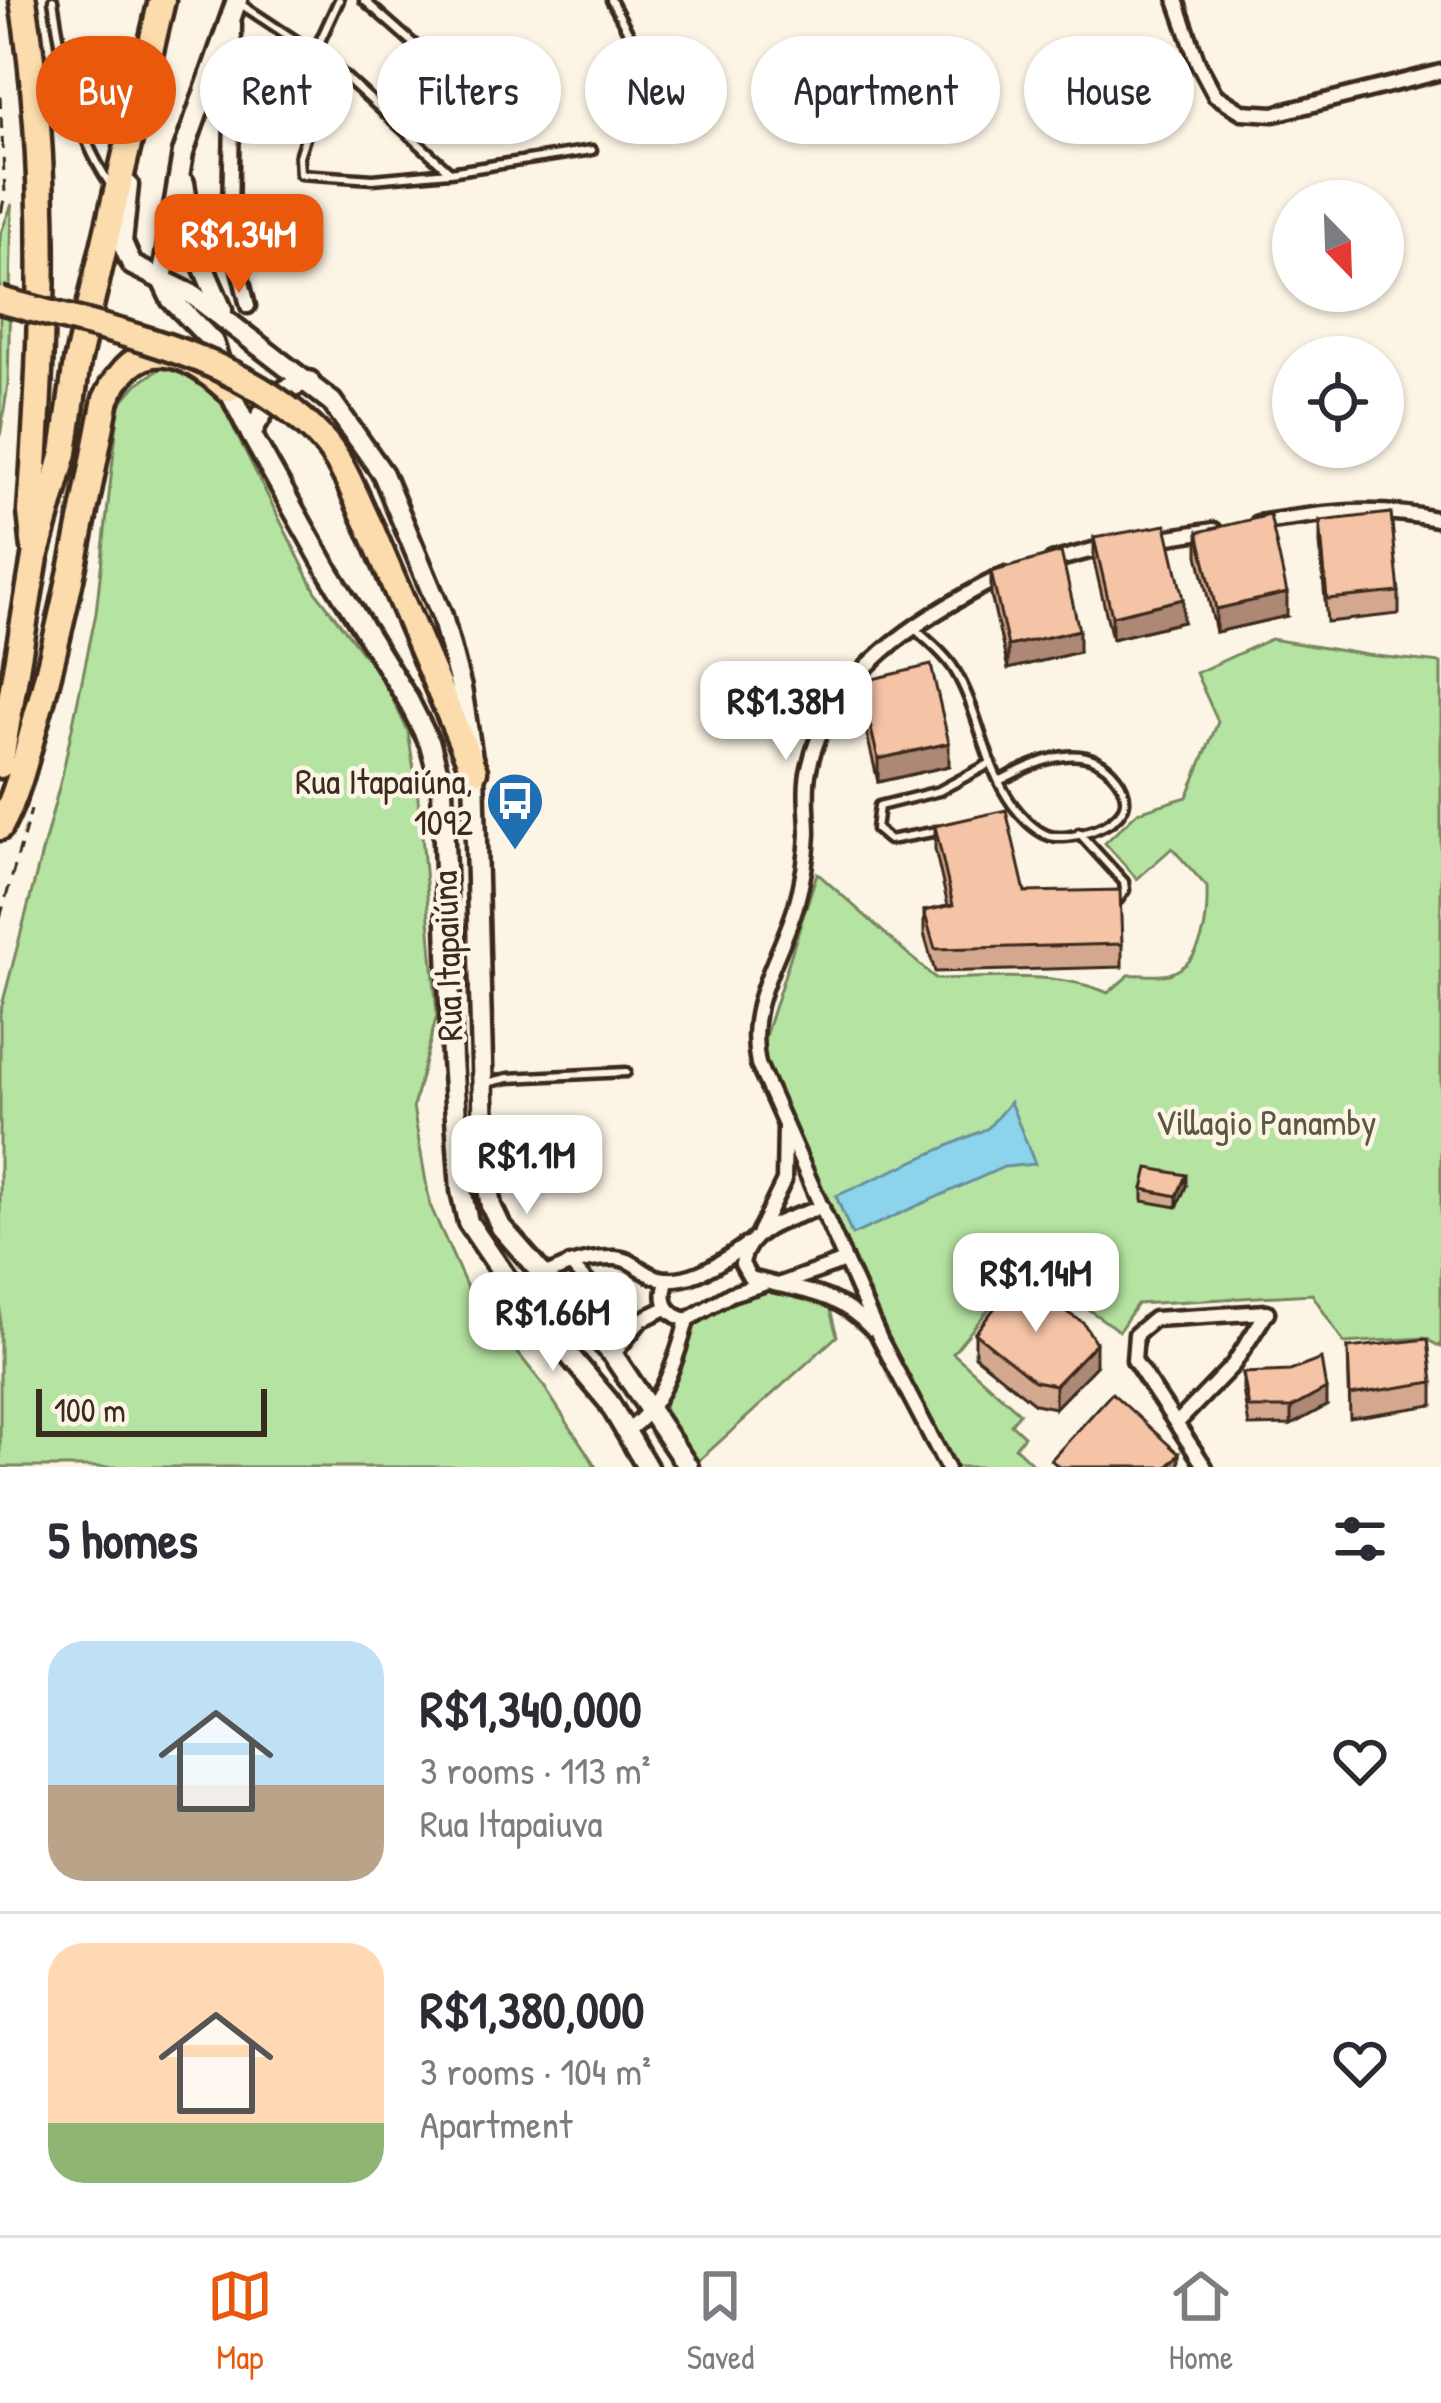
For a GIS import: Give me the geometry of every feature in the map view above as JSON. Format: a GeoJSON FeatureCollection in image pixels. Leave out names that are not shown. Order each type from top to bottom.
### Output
{"type":"FeatureCollection","features":[{"type":"Feature","properties":{"kind":"highway"},"geometry":{"type":"LineString","coordinates":[[23,0],[44,217],[31,512],[35,557]]}},
{"type":"Feature","properties":{"kind":"highway"},"geometry":{"type":"LineString","coordinates":[[153,36],[160,2]]}},
{"type":"Feature","properties":{"kind":"highway"},"geometry":{"type":"LineString","coordinates":[[0,765],[35,557],[64,453],[77,362],[129,144]]}},
{"type":"Feature","properties":{"kind":"highway"},"geometry":{"type":"LineString","coordinates":[[0,300],[191,357],[280,400],[336,457],[474,771]]}},
{"type":"Feature","properties":{"kind":"highway"},"geometry":{"type":"LineString","coordinates":[[0,827],[14,802],[47,676],[106,399],[115,381],[129,363],[165,352],[195,363],[228,389]]}},
{"type":"Feature","properties":{"kind":"main road"},"geometry":{"type":"LineString","coordinates":[[162,280],[183,153],[236,4]]}},
{"type":"Feature","properties":{"kind":"main road"},"geometry":{"type":"LineString","coordinates":[[129,144],[122,242],[140,262],[166,255]]}},
{"type":"Feature","properties":{"kind":"main road"},"geometry":{"type":"LineString","coordinates":[[183,153],[185,207],[194,244],[202,272],[231,324]]}},
{"type":"Feature","properties":{"kind":"main road","name":"Rua Itapaiúna"},"geometry":{"type":"LineString","coordinates":[[122,242],[132,266],[194,295],[309,381],[332,402],[383,473],[442,616],[461,688],[474,771],[485,1172],[491,1206],[509,1239],[614,1355],[688,1467]]}},
{"type":"Feature","properties":{"kind":"main road","name":"Rua Itapaiúna"},"geometry":{"type":"LineString","coordinates":[[162,280],[171,299],[213,342],[228,389],[251,434],[430,744],[446,812],[452,1060],[461,1190],[474,1237],[580,1365],[647,1467]]}},
{"type":"Feature","properties":{"kind":"main road"},"geometry":{"type":"LineString","coordinates":[[251,434],[270,401],[309,381]]}},
{"type":"Feature","properties":{"kind":"street"},"geometry":{"type":"LineString","coordinates":[[1176,0],[1198,63],[1215,94],[1242,112],[1274,114],[1441,72]]}},
{"type":"Feature","properties":{"kind":"street"},"geometry":{"type":"LineString","coordinates":[[236,4],[230,213],[248,306]]}},
{"type":"Feature","properties":{"kind":"street"},"geometry":{"type":"LineString","coordinates":[[1144,541],[1352,509],[1441,520]]}},
{"type":"Feature","properties":{"kind":"street"},"geometry":{"type":"LineString","coordinates":[[1030,567],[1121,544]]}},
{"type":"Feature","properties":{"kind":"street"},"geometry":{"type":"LineString","coordinates":[[947,1466],[880,1339],[758,1064],[753,1021],[797,902],[808,839],[807,774],[818,736],[837,701],[912,627],[1007,573]]}},
{"type":"Feature","properties":{"kind":"street"},"geometry":{"type":"LineString","coordinates":[[785,1119],[784,1181],[742,1264],[750,1278],[816,1292],[853,1310],[880,1339]]}},
{"type":"Feature","properties":{"kind":"street"},"geometry":{"type":"LineString","coordinates":[[515,1291],[569,1264],[619,1258],[668,1279],[688,1276],[822,1207]]}},
{"type":"Feature","properties":{"kind":"street"},"geometry":{"type":"LineString","coordinates":[[626,1431],[650,1410],[687,1320],[731,1294],[845,1261]]}},
{"type":"Feature","properties":{"kind":"street"},"geometry":{"type":"LineString","coordinates":[[569,1264],[632,1331]]}},
{"type":"Feature","properties":{"kind":"street"},"geometry":{"type":"LineString","coordinates":[[717,1265],[731,1294]]}},
{"type":"Feature","properties":{"kind":"street"},"geometry":{"type":"LineString","coordinates":[[614,1355],[632,1331],[659,1311],[668,1279]]}},
{"type":"Feature","properties":{"kind":"street"},"geometry":{"type":"LineString","coordinates":[[659,1311],[687,1320]]}},
{"type":"Feature","properties":{"kind":"street"},"geometry":{"type":"LineString","coordinates":[[1178,1422],[1233,1365],[1267,1312],[1154,1319],[1136,1334],[1135,1360],[1205,1467]]}},
{"type":"Feature","properties":{"kind":"lane"},"geometry":{"type":"LineString","coordinates":[[53,0],[60,36]]}},
{"type":"Feature","properties":{"kind":"lane"},"geometry":{"type":"LineString","coordinates":[[322,36],[339,0]]}},
{"type":"Feature","properties":{"kind":"lane"},"geometry":{"type":"LineString","coordinates":[[364,0],[405,36]]}},
{"type":"Feature","properties":{"kind":"lane"},"geometry":{"type":"LineString","coordinates":[[611,0],[630,36]]}},
{"type":"Feature","properties":{"kind":"lane"},"geometry":{"type":"LineString","coordinates":[[236,4],[289,36]]}},
{"type":"Feature","properties":{"kind":"lane"},"geometry":{"type":"LineString","coordinates":[[353,84],[450,172]]}},
{"type":"Feature","properties":{"kind":"lane"},"geometry":{"type":"LineString","coordinates":[[89,144],[115,191]]}},
{"type":"Feature","properties":{"kind":"lane"},"geometry":{"type":"LineString","coordinates":[[303,144],[300,173],[373,179],[592,150]]}},
{"type":"Feature","properties":{"kind":"lane"},"geometry":{"type":"LineString","coordinates":[[912,627],[953,668],[999,782],[1014,807],[1048,836],[1064,838],[1110,822],[1126,800],[1122,785],[1097,759],[1066,754],[1037,762],[999,782]]}},
{"type":"Feature","properties":{"kind":"lane"},"geometry":{"type":"LineString","coordinates":[[942,830],[889,840],[876,829],[879,806],[939,791],[991,763]]}},
{"type":"Feature","properties":{"kind":"lane"},"geometry":{"type":"LineString","coordinates":[[995,814],[1014,807]]}},
{"type":"Feature","properties":{"kind":"lane"},"geometry":{"type":"LineString","coordinates":[[1079,833],[1124,882],[1125,890],[1112,907]]}},
{"type":"Feature","properties":{"kind":"lane"},"geometry":{"type":"LineString","coordinates":[[482,1084],[508,1078],[626,1072]]}},
{"type":"Feature","properties":{"kind":"path"},"geometry":{"type":"LineString","coordinates":[[0,96],[5,194],[0,219]]}},
{"type":"Feature","properties":{"kind":"path"},"geometry":{"type":"LineString","coordinates":[[0,918],[34,796]]}},
{"type":"Feature","properties":{"kind":"green space"},"geometry":{"type":"Polygon","coordinates":[[[12,204],[8,384],[0,437],[0,235],[12,204]]]}},
{"type":"Feature","properties":{"kind":"green space"},"geometry":{"type":"Polygon","coordinates":[[[161,368],[192,376],[217,395],[316,592],[384,681],[408,731],[420,811],[437,1015],[413,1107],[430,1205],[469,1292],[541,1382],[596,1467],[0,1467],[0,1013],[62,776],[96,613],[119,405],[137,384],[161,368]]]}},
{"type":"Feature","properties":{"kind":"green space","name":"Villagio Panamby"},"geometry":{"type":"Polygon","coordinates":[[[1271,639],[1441,663],[1441,1347],[1424,1338],[1344,1343],[1312,1294],[1137,1304],[1119,1331],[1025,1265],[953,1353],[1020,1413],[1011,1424],[1024,1436],[1015,1447],[1036,1467],[958,1467],[949,1459],[886,1334],[761,1049],[817,873],[936,979],[1046,979],[1108,993],[1129,975],[1165,975],[1181,968],[1202,938],[1207,887],[1172,848],[1137,879],[1105,843],[1138,812],[1187,797],[1218,722],[1196,673],[1271,639]]]}},
{"type":"Feature","properties":{"kind":"green space"},"geometry":{"type":"Polygon","coordinates":[[[764,1288],[828,1302],[837,1336],[696,1463],[665,1410],[670,1377],[692,1323],[732,1298],[764,1288]]]}},
{"type":"Feature","properties":{"kind":"water"},"geometry":{"type":"Polygon","coordinates":[[[1010,1102],[1035,1164],[1004,1167],[852,1235],[836,1196],[988,1128],[1010,1102]]]}},
{"type":"Feature","properties":{"kind":"building"},"geometry":{"type":"Polygon","coordinates":[[[1391,513],[1399,592],[1327,599],[1320,521],[1391,513]]]}},
{"type":"Feature","properties":{"kind":"building"},"geometry":{"type":"Polygon","coordinates":[[[1270,515],[1287,593],[1216,609],[1198,532],[1270,515]]]}},
{"type":"Feature","properties":{"kind":"building"},"geometry":{"type":"Polygon","coordinates":[[[1166,525],[1183,599],[1112,616],[1094,538],[1166,525]]]}},
{"type":"Feature","properties":{"kind":"building"},"geometry":{"type":"Polygon","coordinates":[[[1061,552],[1079,630],[1008,646],[991,572],[1061,552]]]}},
{"type":"Feature","properties":{"kind":"building"},"geometry":{"type":"Polygon","coordinates":[[[931,665],[949,743],[878,759],[860,682],[931,665]]]}},
{"type":"Feature","properties":{"kind":"building"},"geometry":{"type":"Polygon","coordinates":[[[1006,810],[1025,892],[1120,890],[1122,944],[935,949],[924,911],[953,905],[935,826],[1006,810]]]}},
{"type":"Feature","properties":{"kind":"building"},"geometry":{"type":"Polygon","coordinates":[[[1148,1168],[1186,1175],[1177,1196],[1143,1189],[1148,1168]]]}},
{"type":"Feature","properties":{"kind":"building"},"geometry":{"type":"Polygon","coordinates":[[[1015,1282],[1083,1322],[1096,1343],[1055,1385],[1035,1381],[975,1333],[1015,1282]]]}},
{"type":"Feature","properties":{"kind":"building"},"geometry":{"type":"Polygon","coordinates":[[[1428,1339],[1433,1382],[1350,1395],[1348,1348],[1428,1339]]]}},
{"type":"Feature","properties":{"kind":"building"},"geometry":{"type":"Polygon","coordinates":[[[1321,1359],[1326,1389],[1291,1408],[1249,1408],[1243,1373],[1290,1371],[1321,1359]]]}},
{"type":"Feature","properties":{"kind":"building"},"geometry":{"type":"Polygon","coordinates":[[[1112,1393],[1179,1454],[1167,1467],[1059,1467],[1051,1460],[1112,1393]]]}},
{"type":"Feature","properties":{"kind":"place","name":"Rua Itapaiúna, 1092"},"geometry":{"type":"Point","coordinates":[515,852]}}]}
